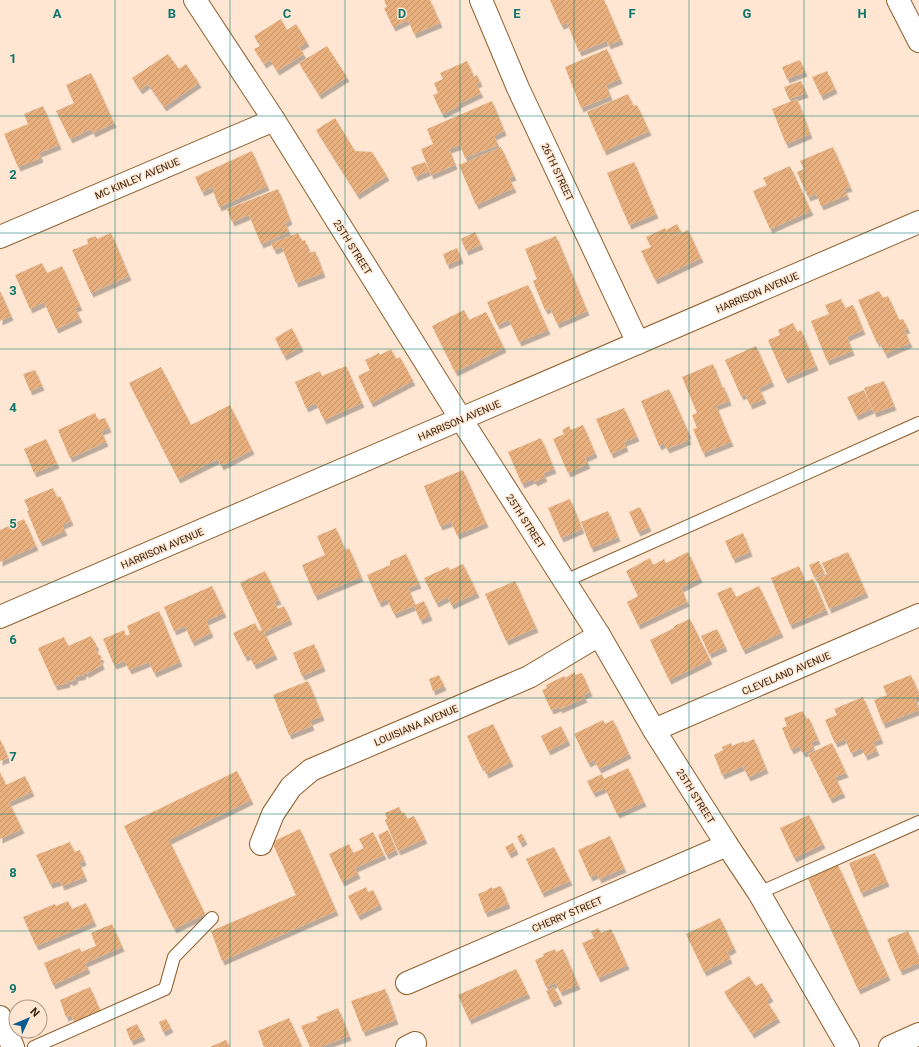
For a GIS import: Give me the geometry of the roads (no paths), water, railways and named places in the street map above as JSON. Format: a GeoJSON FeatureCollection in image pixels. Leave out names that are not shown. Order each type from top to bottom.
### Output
{"type":"FeatureCollection","features":[{"type":"Feature","properties":{"kind":"street","name":"25TH STREET"},"geometry":{"type":"LineString","coordinates":[[195,0],[274,120],[461,419],[599,635],[654,730],[726,845],[759,893],[848,1047]]}},
{"type":"Feature","properties":{"kind":"street","name":"26TH STREET"},"geometry":{"type":"LineString","coordinates":[[481,0],[518,88],[638,343]]}},
{"type":"Feature","properties":{"kind":"street"},"geometry":{"type":"LineString","coordinates":[[898,0],[919,41]]}},
{"type":"Feature","properties":{"kind":"street","name":"MC KINLEY AVENUE"},"geometry":{"type":"LineString","coordinates":[[0,237],[274,120]]}},
{"type":"Feature","properties":{"kind":"street","name":"HARRISON AVENUE"},"geometry":{"type":"LineString","coordinates":[[0,617],[919,222]]}},
{"type":"Feature","properties":{"kind":"street","name":"CLEVELAND AVENUE"},"geometry":{"type":"LineString","coordinates":[[654,730],[919,615]]}},
{"type":"Feature","properties":{"kind":"street","name":"LOUISIANA AVENUE"},"geometry":{"type":"LineString","coordinates":[[261,844],[273,814],[291,787],[311,770],[529,677],[599,635]]}},
{"type":"Feature","properties":{"kind":"street","name":"CHERRY STREET"},"geometry":{"type":"LineString","coordinates":[[407,983],[726,845]]}},
{"type":"Feature","properties":{"kind":"street"},"geometry":{"type":"LineString","coordinates":[[0,1017],[13,1047]]}},
{"type":"Feature","properties":{"kind":"street"},"geometry":{"type":"LineString","coordinates":[[890,1047],[919,1034]]}},
{"type":"Feature","properties":{"kind":"lane"},"geometry":{"type":"LineString","coordinates":[[565,581],[919,423]]}},
{"type":"Feature","properties":{"kind":"lane"},"geometry":{"type":"LineString","coordinates":[[759,893],[919,822]]}},
{"type":"Feature","properties":{"kind":"lane"},"geometry":{"type":"LineString","coordinates":[[34,1047],[164,989],[174,957],[212,918]]}}]}
